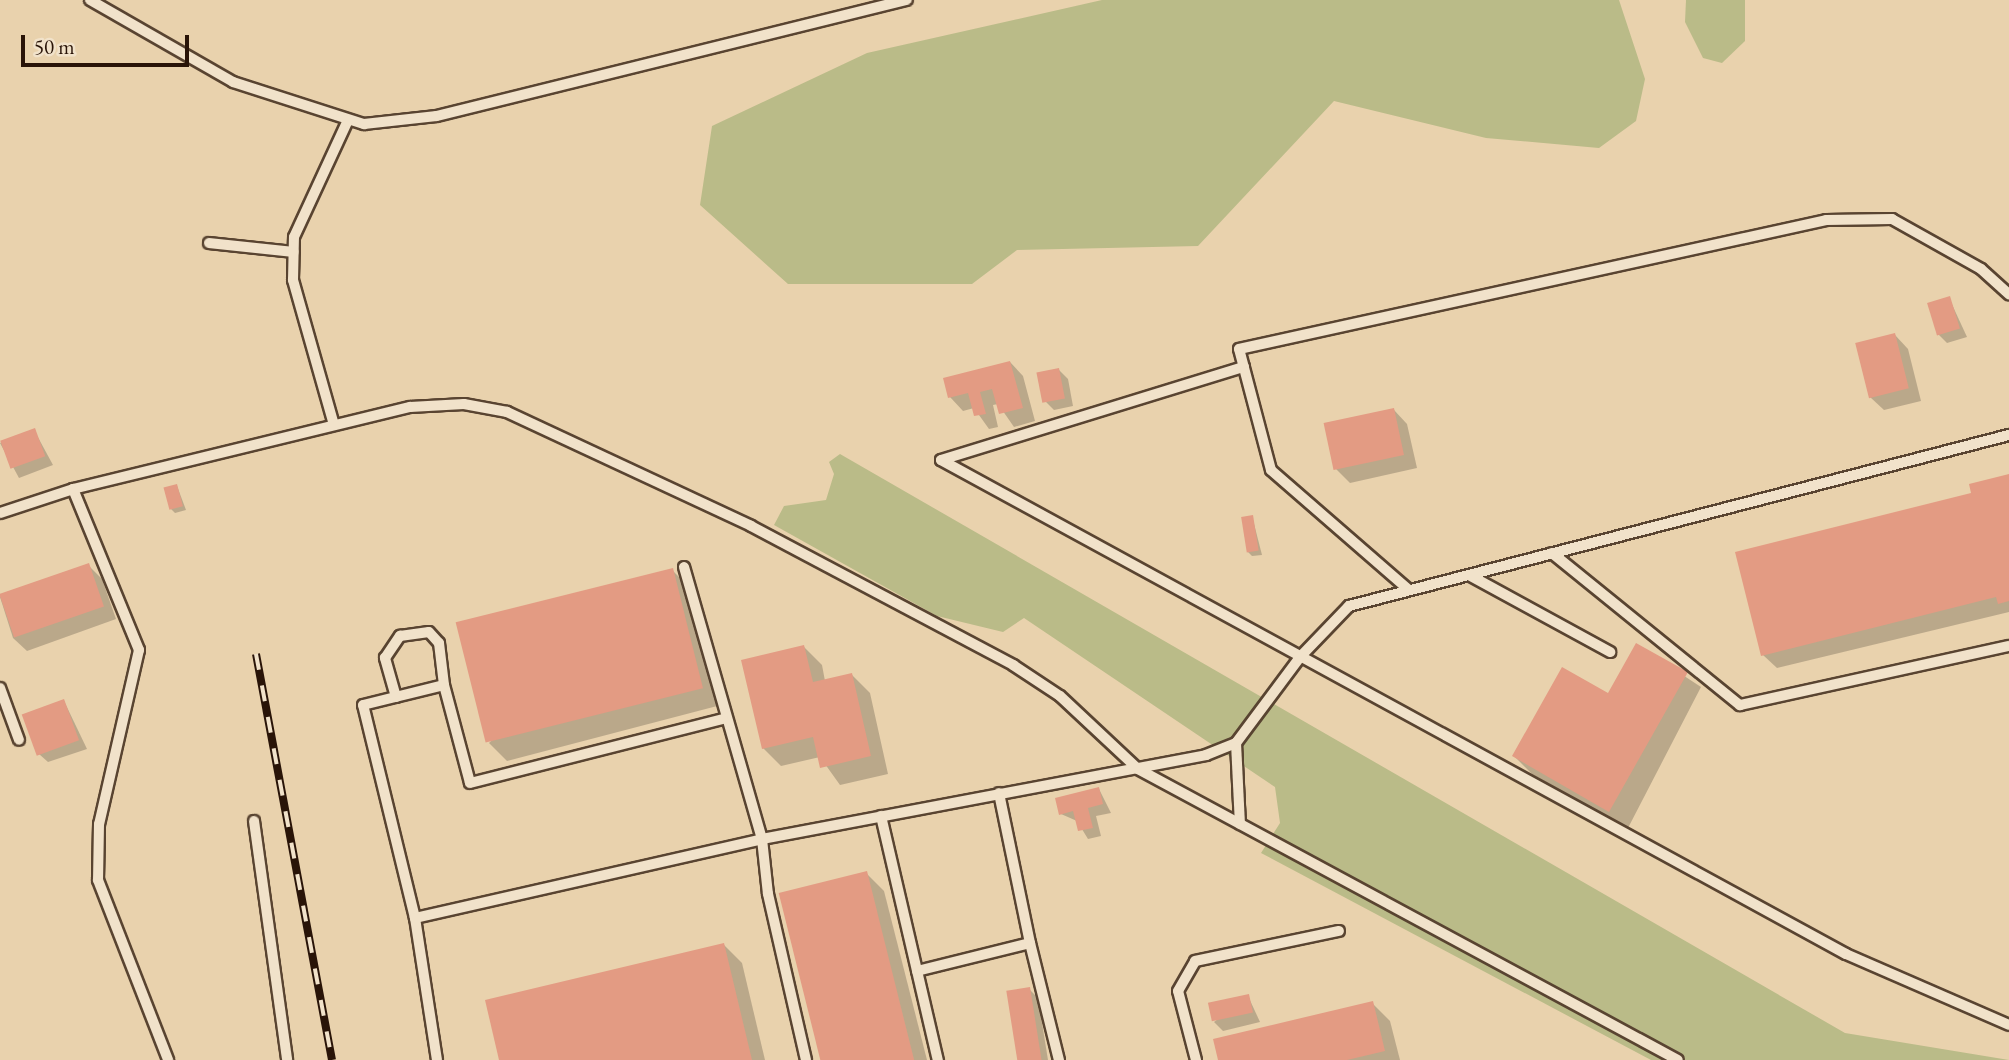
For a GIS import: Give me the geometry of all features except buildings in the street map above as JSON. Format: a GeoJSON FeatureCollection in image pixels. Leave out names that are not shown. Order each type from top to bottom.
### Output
{"type":"FeatureCollection","features":[{"type":"Feature","properties":{"kind":"lane"},"geometry":{"type":"LineString","coordinates":[[90,0],[233,82],[348,120],[437,116],[907,0]]}},
{"type":"Feature","properties":{"kind":"lane"},"geometry":{"type":"LineString","coordinates":[[334,425],[293,280],[294,252],[295,237],[348,120]]}},
{"type":"Feature","properties":{"kind":"lane"},"geometry":{"type":"LineString","coordinates":[[1409,590],[1271,470],[1239,349],[1826,220],[1892,219],[1981,269],[2009,295]]}},
{"type":"Feature","properties":{"kind":"lane"},"geometry":{"type":"LineString","coordinates":[[209,243],[294,252]]}},
{"type":"Feature","properties":{"kind":"lane"},"geometry":{"type":"LineString","coordinates":[[1244,368],[941,460],[1846,954],[2009,1025]]}},
{"type":"Feature","properties":{"kind":"lane"},"geometry":{"type":"LineString","coordinates":[[0,513],[73,489],[410,407],[464,404],[507,412],[751,526],[1013,665],[1060,696],[1138,769],[1678,1060]]}},
{"type":"Feature","properties":{"kind":"lane"},"geometry":{"type":"LineString","coordinates":[[415,918],[762,839],[1104,770],[1138,769],[1236,743],[1300,657],[1349,606],[2009,435]]}},
{"type":"Feature","properties":{"kind":"lane"},"geometry":{"type":"LineString","coordinates":[[73,489],[139,650],[99,824],[98,880],[168,1060]]}},
{"type":"Feature","properties":{"kind":"lane"},"geometry":{"type":"LineString","coordinates":[[1552,553],[1740,705],[2009,646]]}},
{"type":"Feature","properties":{"kind":"lane"},"geometry":{"type":"LineString","coordinates":[[684,567],[723,719],[762,839],[768,894],[806,1060]]}},
{"type":"Feature","properties":{"kind":"lane"},"geometry":{"type":"LineString","coordinates":[[1469,575],[1610,652]]}},
{"type":"Feature","properties":{"kind":"lane"},"geometry":{"type":"LineString","coordinates":[[396,697],[385,658],[400,636],[429,632],[439,643],[443,685],[470,783],[723,719]]}},
{"type":"Feature","properties":{"kind":"lane"},"geometry":{"type":"LineString","coordinates":[[437,1060],[415,918],[363,705],[443,685]]}},
{"type":"Feature","properties":{"kind":"lane"},"geometry":{"type":"LineString","coordinates":[[0,688],[19,740]]}},
{"type":"Feature","properties":{"kind":"lane"},"geometry":{"type":"LineString","coordinates":[[1236,743],[1240,824]]}},
{"type":"Feature","properties":{"kind":"lane"},"geometry":{"type":"LineString","coordinates":[[999,793],[1030,943],[1059,1060]]}},
{"type":"Feature","properties":{"kind":"lane"},"geometry":{"type":"LineString","coordinates":[[881,816],[938,1060]]}},
{"type":"Feature","properties":{"kind":"lane"},"geometry":{"type":"LineString","coordinates":[[254,821],[287,1060]]}},
{"type":"Feature","properties":{"kind":"lane"},"geometry":{"type":"LineString","coordinates":[[1196,1060],[1178,991],[1195,961],[1339,931]]}},
{"type":"Feature","properties":{"kind":"lane"},"geometry":{"type":"LineString","coordinates":[[917,971],[1030,943]]}},
{"type":"Feature","properties":{"kind":"green space"},"geometry":{"type":"Polygon","coordinates":[[[1102,0],[1619,0],[1645,79],[1636,121],[1599,148],[1486,138],[1334,101],[1198,246],[1017,250],[972,284],[788,284],[700,205],[712,126],[867,53],[1102,0]]]}},
{"type":"Feature","properties":{"kind":"green space"},"geometry":{"type":"Polygon","coordinates":[[[1686,0],[1745,0],[1745,41],[1722,63],[1703,58],[1685,22],[1686,0]]]}},
{"type":"Feature","properties":{"kind":"green space"},"geometry":{"type":"Polygon","coordinates":[[[840,454],[1845,1033],[2009,1060],[1651,1060],[1261,853],[1280,823],[1275,787],[1024,618],[1003,632],[937,616],[774,525],[784,506],[826,500],[834,474],[829,462],[840,454]]]}},
{"type":"Feature","properties":{"kind":"railway"},"geometry":{"type":"LineString","coordinates":[[256,654],[332,1060]]}}]}
